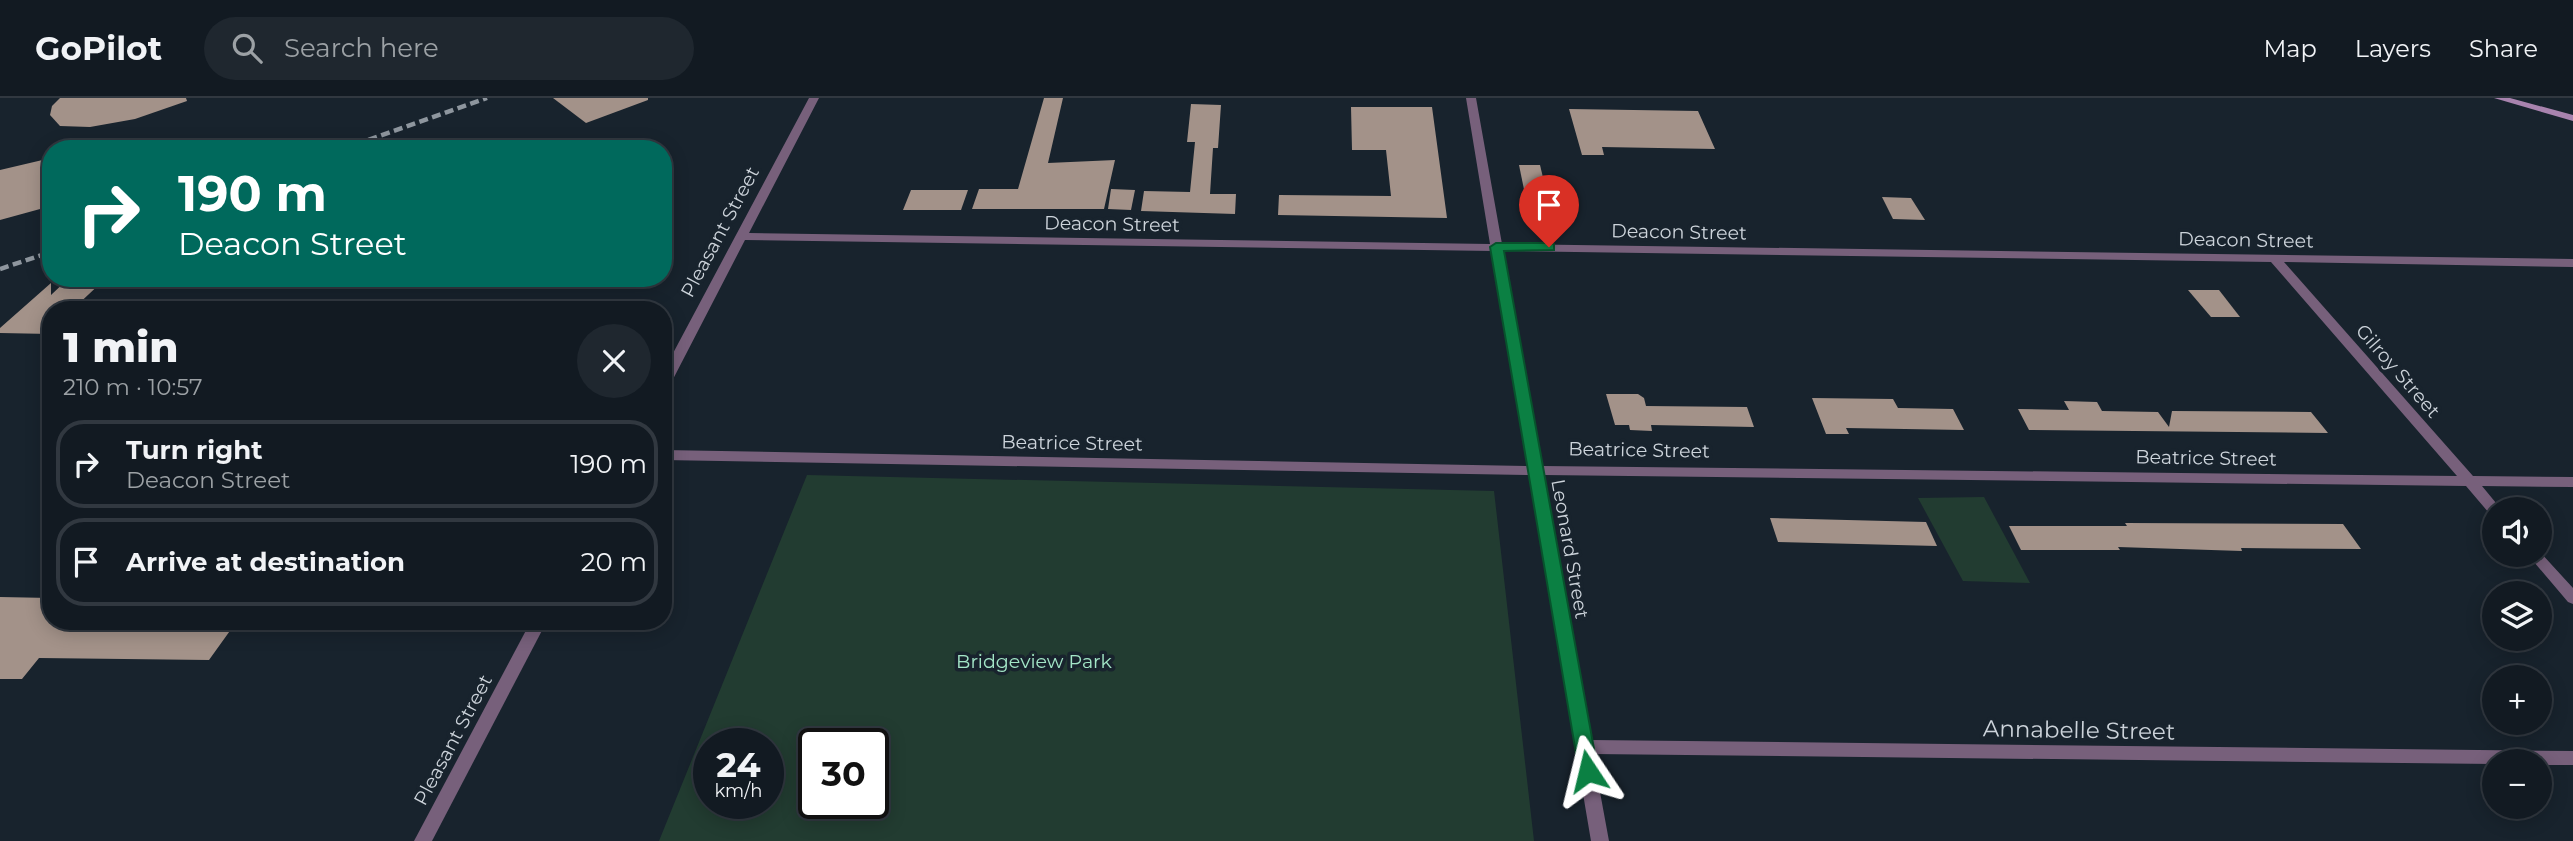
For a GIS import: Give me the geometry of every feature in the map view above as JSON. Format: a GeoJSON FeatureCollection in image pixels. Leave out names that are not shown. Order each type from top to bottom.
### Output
{"type":"FeatureCollection","features":[{"type":"Feature","properties":{"kind":"main road"},"geometry":{"type":"LineString","coordinates":[[2499,98],[2573,118]]}},
{"type":"Feature","properties":{"kind":"street","name":"Pleasant Street"},"geometry":{"type":"LineString","coordinates":[[672,368],[814,98]]}},
{"type":"Feature","properties":{"kind":"street","name":"Leonard Street"},"geometry":{"type":"LineString","coordinates":[[1471,98],[1600,841]]}},
{"type":"Feature","properties":{"kind":"street","name":"Deacon Street"},"geometry":{"type":"LineString","coordinates":[[742,236],[2573,262]]}},
{"type":"Feature","properties":{"kind":"street","name":"Gilroy Street"},"geometry":{"type":"LineString","coordinates":[[2274,258],[2484,497]]}},
{"type":"Feature","properties":{"kind":"street","name":"Beatrice Street"},"geometry":{"type":"LineString","coordinates":[[672,455],[1535,469],[2573,481]]}},
{"type":"Feature","properties":{"kind":"street"},"geometry":{"type":"LineString","coordinates":[[2546,567],[2573,598]]}},
{"type":"Feature","properties":{"kind":"street","name":"Pleasant Street"},"geometry":{"type":"LineString","coordinates":[[424,841],[534,630]]}},
{"type":"Feature","properties":{"kind":"street","name":"Annabelle Street"},"geometry":{"type":"LineString","coordinates":[[1584,747],[2573,758]]}},
{"type":"Feature","properties":{"kind":"green space","name":"Bridgeview Park"},"geometry":{"type":"Polygon","coordinates":[[[807,475],[1494,491],[1534,841],[659,841],[693,757],[693,819],[784,819],[784,728],[705,728],[807,475]]]}},
{"type":"Feature","properties":{"kind":"green space"},"geometry":{"type":"Polygon","coordinates":[[[1984,497],[2030,583],[1963,581],[1918,498],[1984,497]]]}},
{"type":"Feature","properties":{"kind":"building"},"geometry":{"type":"Polygon","coordinates":[[[60,98],[186,98],[187,101],[135,119],[90,127],[60,126],[50,115],[52,106],[60,98]]]}},
{"type":"Feature","properties":{"kind":"building"},"geometry":{"type":"Polygon","coordinates":[[[553,98],[648,98],[648,100],[586,123],[553,98]]]}},
{"type":"Feature","properties":{"kind":"building"},"geometry":{"type":"Polygon","coordinates":[[[1044,98],[1063,98],[1048,163],[1115,160],[1104,209],[972,209],[979,189],[1018,189],[1044,98]]]}},
{"type":"Feature","properties":{"kind":"building"},"geometry":{"type":"Polygon","coordinates":[[[1191,104],[1221,105],[1218,148],[1213,148],[1210,194],[1236,194],[1235,214],[1141,211],[1144,191],[1190,192],[1195,142],[1187,142],[1191,104]]]}},
{"type":"Feature","properties":{"kind":"building"},"geometry":{"type":"Polygon","coordinates":[[[1351,107],[1432,107],[1447,218],[1278,215],[1279,195],[1391,196],[1386,150],[1352,150],[1351,107]]]}},
{"type":"Feature","properties":{"kind":"building"},"geometry":{"type":"Polygon","coordinates":[[[1569,109],[1698,111],[1715,149],[1602,147],[1604,155],[1582,155],[1569,109]]]}},
{"type":"Feature","properties":{"kind":"building"},"geometry":{"type":"Polygon","coordinates":[[[42,160],[42,208],[0,220],[0,170],[42,160]]]}},
{"type":"Feature","properties":{"kind":"building"},"geometry":{"type":"Polygon","coordinates":[[[1519,165],[1540,165],[1552,215],[1529,214],[1519,165]]]}},
{"type":"Feature","properties":{"kind":"building"},"geometry":{"type":"Polygon","coordinates":[[[1111,189],[1135,190],[1131,210],[1108,209],[1111,189]]]}},
{"type":"Feature","properties":{"kind":"building"},"geometry":{"type":"Polygon","coordinates":[[[911,190],[968,190],[961,210],[903,210],[911,190]]]}},
{"type":"Feature","properties":{"kind":"building"},"geometry":{"type":"Polygon","coordinates":[[[1882,197],[1911,198],[1925,220],[1893,219],[1882,197]]]}},
{"type":"Feature","properties":{"kind":"building"},"geometry":{"type":"Polygon","coordinates":[[[46,287],[51,287],[51,295],[59,287],[96,287],[82,301],[42,301],[42,334],[0,333],[0,328],[46,287]]]}},
{"type":"Feature","properties":{"kind":"building"},"geometry":{"type":"Polygon","coordinates":[[[2188,290],[2219,290],[2240,317],[2211,317],[2188,290]]]}},
{"type":"Feature","properties":{"kind":"building"},"geometry":{"type":"Polygon","coordinates":[[[1606,394],[1638,394],[1644,398],[1646,406],[1747,407],[1754,427],[1651,425],[1652,431],[1630,430],[1629,425],[1615,425],[1606,394]]]}},
{"type":"Feature","properties":{"kind":"building"},"geometry":{"type":"Polygon","coordinates":[[[1812,398],[1893,399],[1898,408],[1953,409],[1964,430],[1846,428],[1849,434],[1826,434],[1812,398]]]}},
{"type":"Feature","properties":{"kind":"building"},"geometry":{"type":"Polygon","coordinates":[[[2064,401],[2097,402],[2102,411],[2158,412],[2169,427],[2172,411],[2311,412],[2328,433],[2029,430],[2018,409],[2069,410],[2064,401]]]}},
{"type":"Feature","properties":{"kind":"building"},"geometry":{"type":"Polygon","coordinates":[[[1770,518],[1926,522],[1937,546],[1778,542],[1770,518]]]}},
{"type":"Feature","properties":{"kind":"building"},"geometry":{"type":"Polygon","coordinates":[[[2125,523],[2343,524],[2361,549],[2241,548],[2242,551],[2118,547],[2120,550],[2021,550],[2009,526],[2127,526],[2125,523]]]}},
{"type":"Feature","properties":{"kind":"building"},"geometry":{"type":"Polygon","coordinates":[[[0,597],[42,598],[42,630],[231,630],[209,660],[39,658],[22,679],[0,679],[0,597]]]}},
{"type":"Feature","properties":{"kind":"railway"},"geometry":{"type":"LineString","coordinates":[[368,140],[487,98]]}},
{"type":"Feature","properties":{"kind":"railway"},"geometry":{"type":"LineString","coordinates":[[0,269],[42,255]]}},
{"type":"Feature","properties":{"kind":"route"},"geometry":{"type":"LineString","coordinates":[[1549,247],[1496,247],[1588,771]]}}]}
